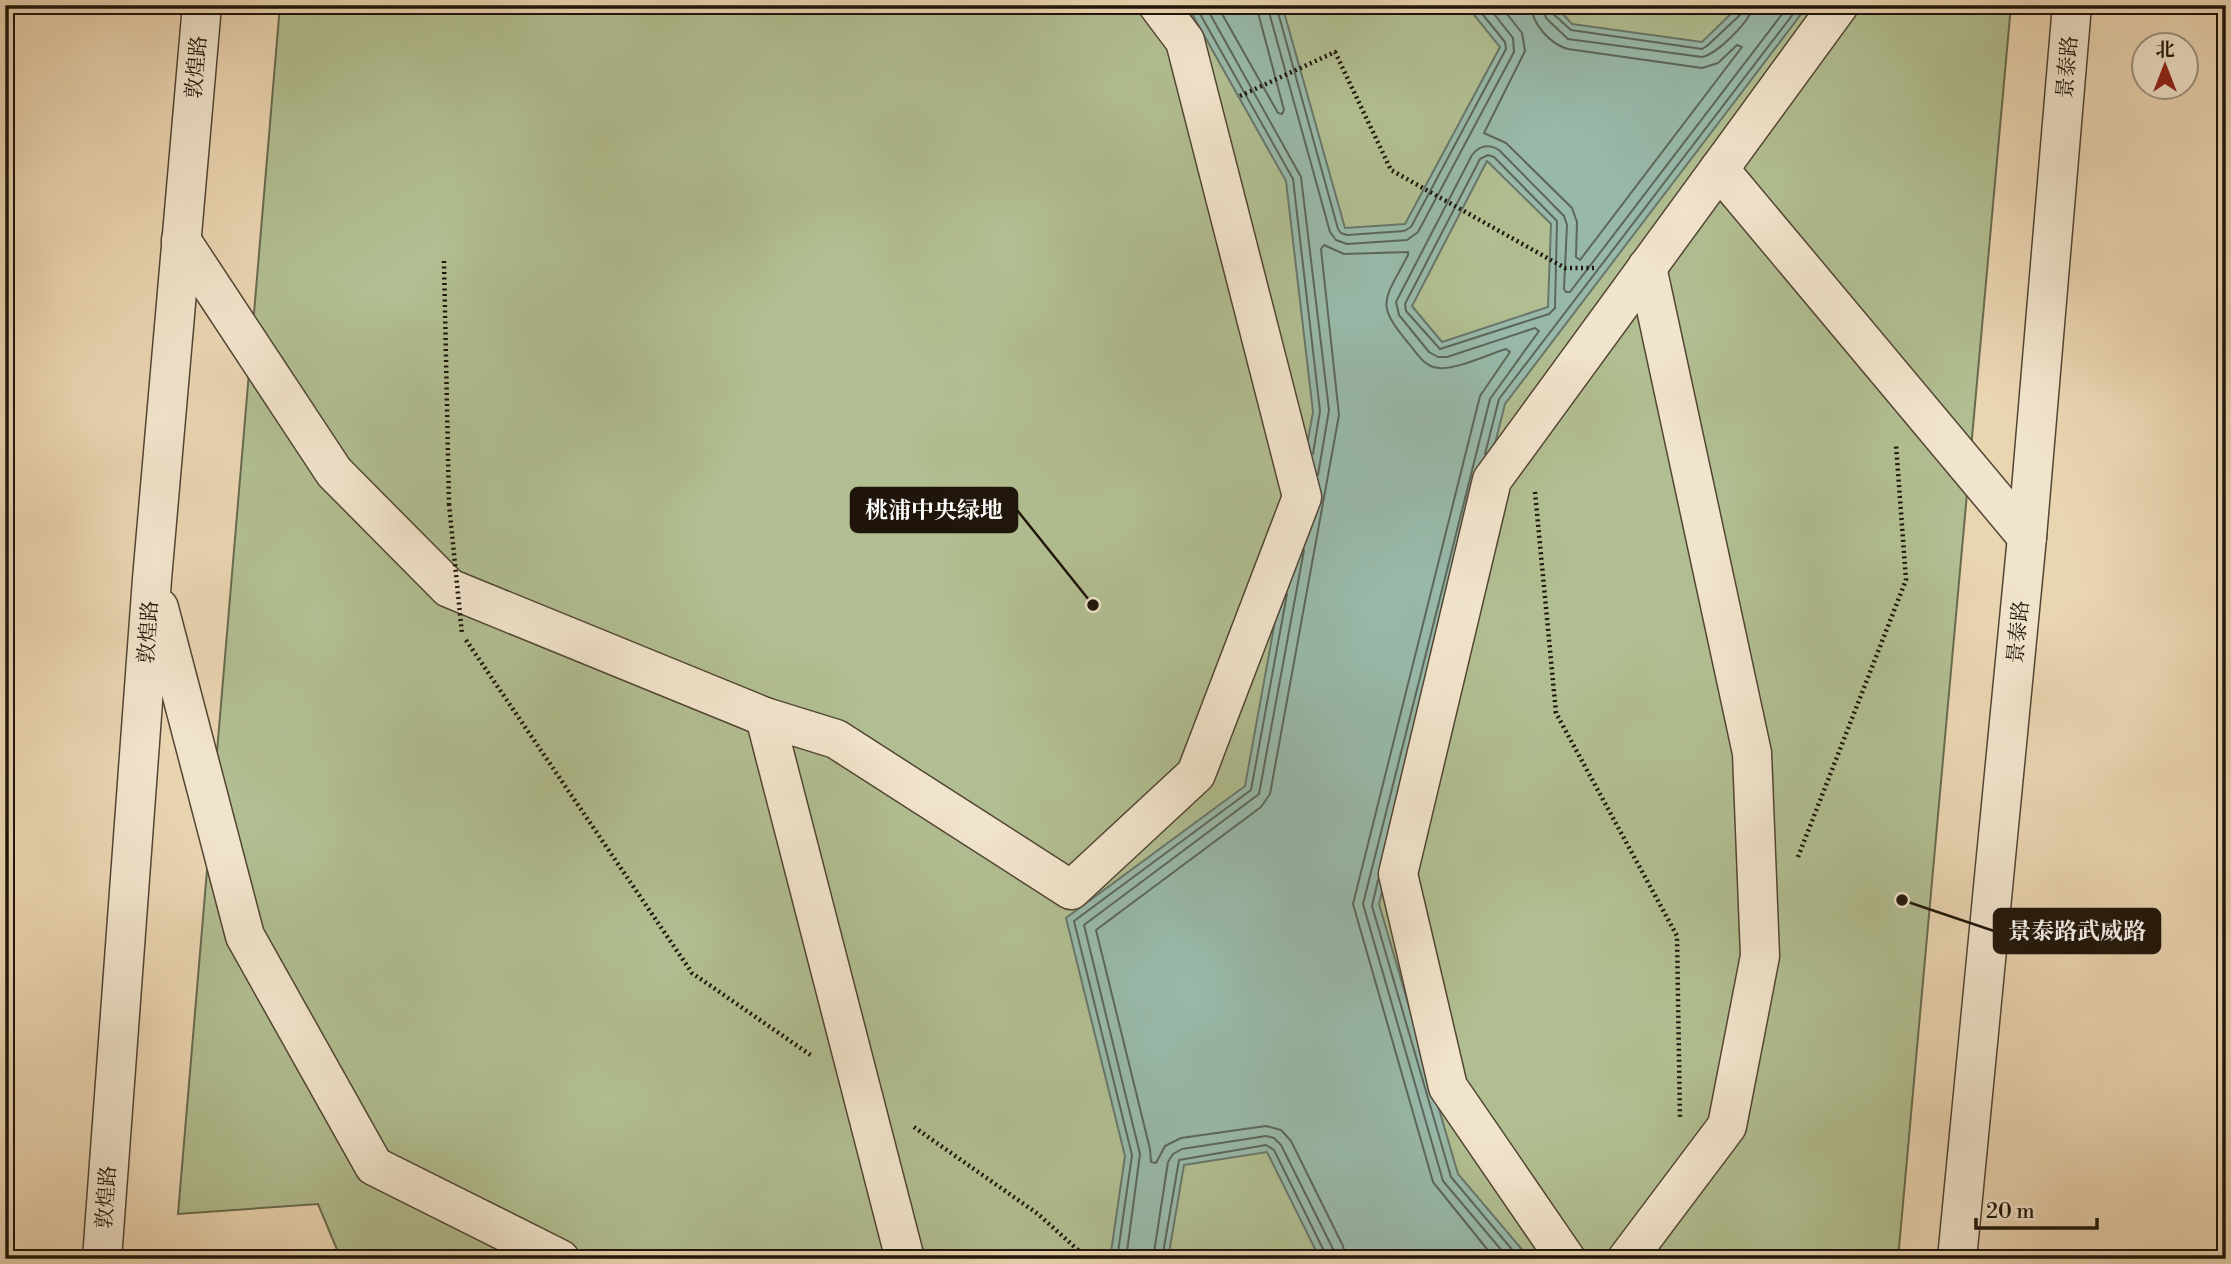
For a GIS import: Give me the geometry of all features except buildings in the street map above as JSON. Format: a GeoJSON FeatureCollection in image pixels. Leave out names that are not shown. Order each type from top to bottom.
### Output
{"type":"FeatureCollection","features":[{"type":"Feature","properties":{"kind":"street","name":"敦煌路"},"geometry":{"type":"LineString","coordinates":[[102,1259],[152,579],[202,5]]}},
{"type":"Feature","properties":{"kind":"street"},"geometry":{"type":"LineString","coordinates":[[181,240],[334,472],[449,588],[765,717],[836,739],[1071,891],[1196,774],[1302,497],[1185,41],[1158,5]]}},
{"type":"Feature","properties":{"kind":"street"},"geometry":{"type":"LineString","coordinates":[[1566,1259],[1448,1087],[1398,874],[1492,480],[1839,5]]}},
{"type":"Feature","properties":{"kind":"street","name":"景泰路"},"geometry":{"type":"LineString","coordinates":[[1957,1259],[2027,537],[2072,5]]}},
{"type":"Feature","properties":{"kind":"street"},"geometry":{"type":"LineString","coordinates":[[1719,169],[2027,537]]}},
{"type":"Feature","properties":{"kind":"street"},"geometry":{"type":"LineString","coordinates":[[1627,1259],[1727,1126],[1760,956],[1752,754],[1647,267]]}},
{"type":"Feature","properties":{"kind":"street"},"geometry":{"type":"LineString","coordinates":[[152,579],[245,936],[374,1166],[560,1259]]}},
{"type":"Feature","properties":{"kind":"street"},"geometry":{"type":"LineString","coordinates":[[765,717],[905,1259]]}},
{"type":"Feature","properties":{"kind":"path"},"geometry":{"type":"LineString","coordinates":[[1204,113],[1335,52],[1391,170],[1565,268],[1647,267]]}},
{"type":"Feature","properties":{"kind":"path"},"geometry":{"type":"LineString","coordinates":[[444,261],[449,504],[462,634],[692,973],[1038,1214],[1088,1259]]}},
{"type":"Feature","properties":{"kind":"path"},"geometry":{"type":"LineString","coordinates":[[1528,428],[1556,713],[1677,936],[1681,1187]]}},
{"type":"Feature","properties":{"kind":"path"},"geometry":{"type":"LineString","coordinates":[[1795,865],[1906,580],[1896,443]]}},
{"type":"Feature","properties":{"kind":"green space"},"geometry":{"type":"Polygon","coordinates":[[[280,5],[2011,5],[1898,1259],[341,1259],[318,1204],[178,1214],[280,5]]]}},
{"type":"Feature","properties":{"kind":"water"},"geometry":{"type":"Polygon","coordinates":[[[1187,5],[1282,5],[1345,228],[1405,224],[1500,47],[1466,5],[1555,5],[1572,24],[1702,42],[1740,5],[1808,5],[1505,404],[1379,904],[1458,1174],[1530,1259],[1320,1259],[1267,1152],[1184,1165],[1168,1259],[1110,1259],[1125,1156],[1066,918],[1245,786],[1313,412],[1286,181],[1187,5]],[[1487,161],[1412,306],[1442,342],[1548,307],[1551,224],[1487,161]]]}},
{"type":"Feature","properties":{"kind":"place","name":"桃浦中央绿地"},"geometry":{"type":"Point","coordinates":[1093,605]}},
{"type":"Feature","properties":{"kind":"place","name":"景泰路武威路"},"geometry":{"type":"Point","coordinates":[1902,900]}}]}
